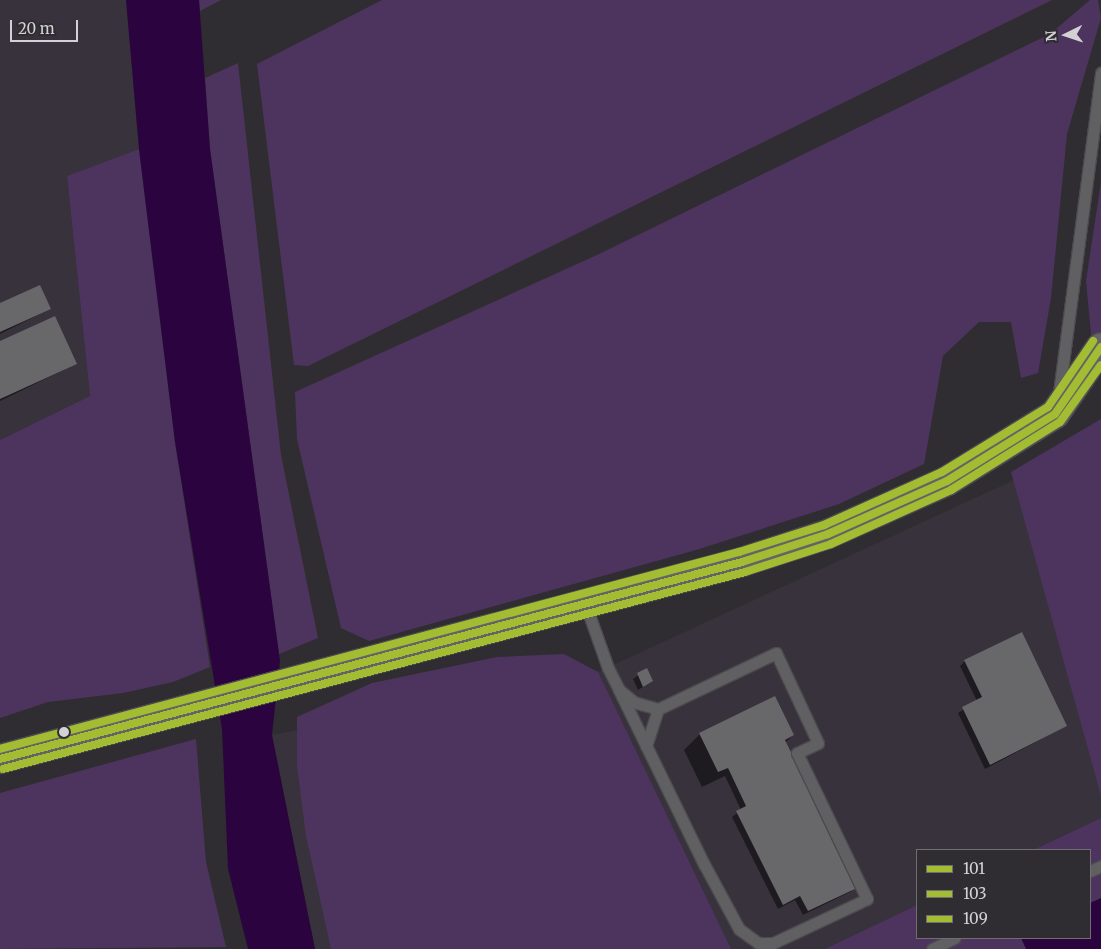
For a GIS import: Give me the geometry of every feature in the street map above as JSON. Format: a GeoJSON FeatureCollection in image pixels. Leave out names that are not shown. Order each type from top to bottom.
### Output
{"type":"FeatureCollection","features":[{"type":"Feature","properties":{"kind":"main road"},"geometry":{"type":"LineString","coordinates":[[0,759],[585,604],[763,555],[855,524],[947,481],[1055,414],[1101,347]]}},
{"type":"Feature","properties":{"kind":"lane"},"geometry":{"type":"LineString","coordinates":[[1055,414],[1101,73]]}},
{"type":"Feature","properties":{"kind":"lane"},"geometry":{"type":"LineString","coordinates":[[585,604],[619,690],[646,746],[704,864],[739,929],[747,938],[758,943],[773,943],[867,899],[797,753],[818,743],[776,653],[658,709],[649,709],[619,690]]}},
{"type":"Feature","properties":{"kind":"lane"},"geometry":{"type":"LineString","coordinates":[[646,746],[658,709]]}},
{"type":"Feature","properties":{"kind":"lane"},"geometry":{"type":"LineString","coordinates":[[932,949],[953,939]]}},
{"type":"Feature","properties":{"kind":"shaded area"},"geometry":{"type":"Polygon","coordinates":[[[0,0],[126,0],[139,149],[67,176],[90,396],[0,440],[0,0]]]}},
{"type":"Feature","properties":{"kind":"shaded area"},"geometry":{"type":"Polygon","coordinates":[[[126,0],[199,0],[210,149],[280,661],[272,735],[315,949],[248,949],[228,869],[222,729],[175,442],[139,149],[126,0]]]}},
{"type":"Feature","properties":{"kind":"shaded area"},"geometry":{"type":"Polygon","coordinates":[[[199,0],[221,0],[200,11],[199,0]]]}},
{"type":"Feature","properties":{"kind":"shaded area"},"geometry":{"type":"Polygon","coordinates":[[[382,0],[1052,0],[308,366],[294,365],[257,64],[382,0]]]}},
{"type":"Feature","properties":{"kind":"shaded area"},"geometry":{"type":"Polygon","coordinates":[[[1090,0],[1098,0],[1101,18],[1067,134],[1051,298],[1038,373],[1021,378],[1011,322],[979,322],[943,356],[924,464],[839,504],[696,550],[369,641],[341,628],[297,439],[295,392],[597,255],[1050,34],[1090,0]]]}},
{"type":"Feature","properties":{"kind":"shaded area"},"geometry":{"type":"Polygon","coordinates":[[[238,63],[281,455],[318,638],[279,654],[210,149],[205,78],[238,63]]]}},
{"type":"Feature","properties":{"kind":"shaded area"},"geometry":{"type":"Polygon","coordinates":[[[139,149],[175,442],[210,667],[173,682],[123,693],[48,702],[0,718],[0,440],[90,396],[67,176],[139,149]]]}},
{"type":"Feature","properties":{"kind":"shaded area"},"geometry":{"type":"Polygon","coordinates":[[[1101,182],[1101,332],[1092,345],[1086,281],[1101,182]]]}},
{"type":"Feature","properties":{"kind":"shaded area"},"geometry":{"type":"Polygon","coordinates":[[[1101,419],[1101,796],[1011,472],[1101,419]]]}},
{"type":"Feature","properties":{"kind":"shaded area"},"geometry":{"type":"Polygon","coordinates":[[[1014,480],[1101,796],[1101,818],[1035,849],[916,849],[916,905],[825,949],[315,949],[272,735],[598,672],[1014,480]]]}},
{"type":"Feature","properties":{"kind":"shaded area"},"geometry":{"type":"Polygon","coordinates":[[[564,654],[598,672],[731,949],[331,949],[306,836],[297,766],[297,717],[372,683],[497,657],[564,654]]]}},
{"type":"Feature","properties":{"kind":"shaded area"},"geometry":{"type":"Polygon","coordinates":[[[196,739],[206,862],[226,947],[0,949],[0,793],[196,739]]]}},
{"type":"Feature","properties":{"kind":"shaded area"},"geometry":{"type":"Polygon","coordinates":[[[1101,818],[1101,949],[825,949],[916,905],[916,939],[1091,939],[1091,849],[1035,849],[1101,818]]]}},
{"type":"Feature","properties":{"kind":"shaded area"},"geometry":{"type":"Polygon","coordinates":[[[1101,898],[1101,949],[1026,949],[1021,939],[1091,939],[1091,903],[1101,898]]]}},
{"type":"Feature","properties":{"kind":"building"},"geometry":{"type":"Polygon","coordinates":[[[40,285],[51,309],[0,332],[0,303],[40,285]]]}},
{"type":"Feature","properties":{"kind":"building"},"geometry":{"type":"Polygon","coordinates":[[[55,316],[77,364],[0,399],[0,341],[55,316]]]}},
{"type":"Feature","properties":{"kind":"building"},"geometry":{"type":"Polygon","coordinates":[[[1022,632],[1067,726],[990,765],[962,707],[982,697],[964,660],[1022,632]]]}},
{"type":"Feature","properties":{"kind":"building"},"geometry":{"type":"Polygon","coordinates":[[[647,668],[653,681],[643,687],[637,673],[647,668]]]}},
{"type":"Feature","properties":{"kind":"building"},"geometry":{"type":"Polygon","coordinates":[[[775,696],[794,735],[785,740],[857,888],[808,911],[800,896],[783,905],[736,811],[746,806],[728,768],[718,772],[699,733],[775,696]]]}},
{"type":"Feature","properties":{"kind":"transit line","name":"109"},"geometry":{"type":"LineString","coordinates":[[0,749],[739,552],[824,525],[942,472],[1048,407],[1093,341]]}},
{"type":"Feature","properties":{"kind":"transit line","name":"101"},"geometry":{"type":"LineString","coordinates":[[0,759],[742,562],[828,534],[947,481],[1055,414],[1101,347]]}},
{"type":"Feature","properties":{"kind":"transit line","name":"103"},"geometry":{"type":"LineString","coordinates":[[3,769],[745,572],[831,544],[951,490],[1060,422],[1101,365]]}}]}
